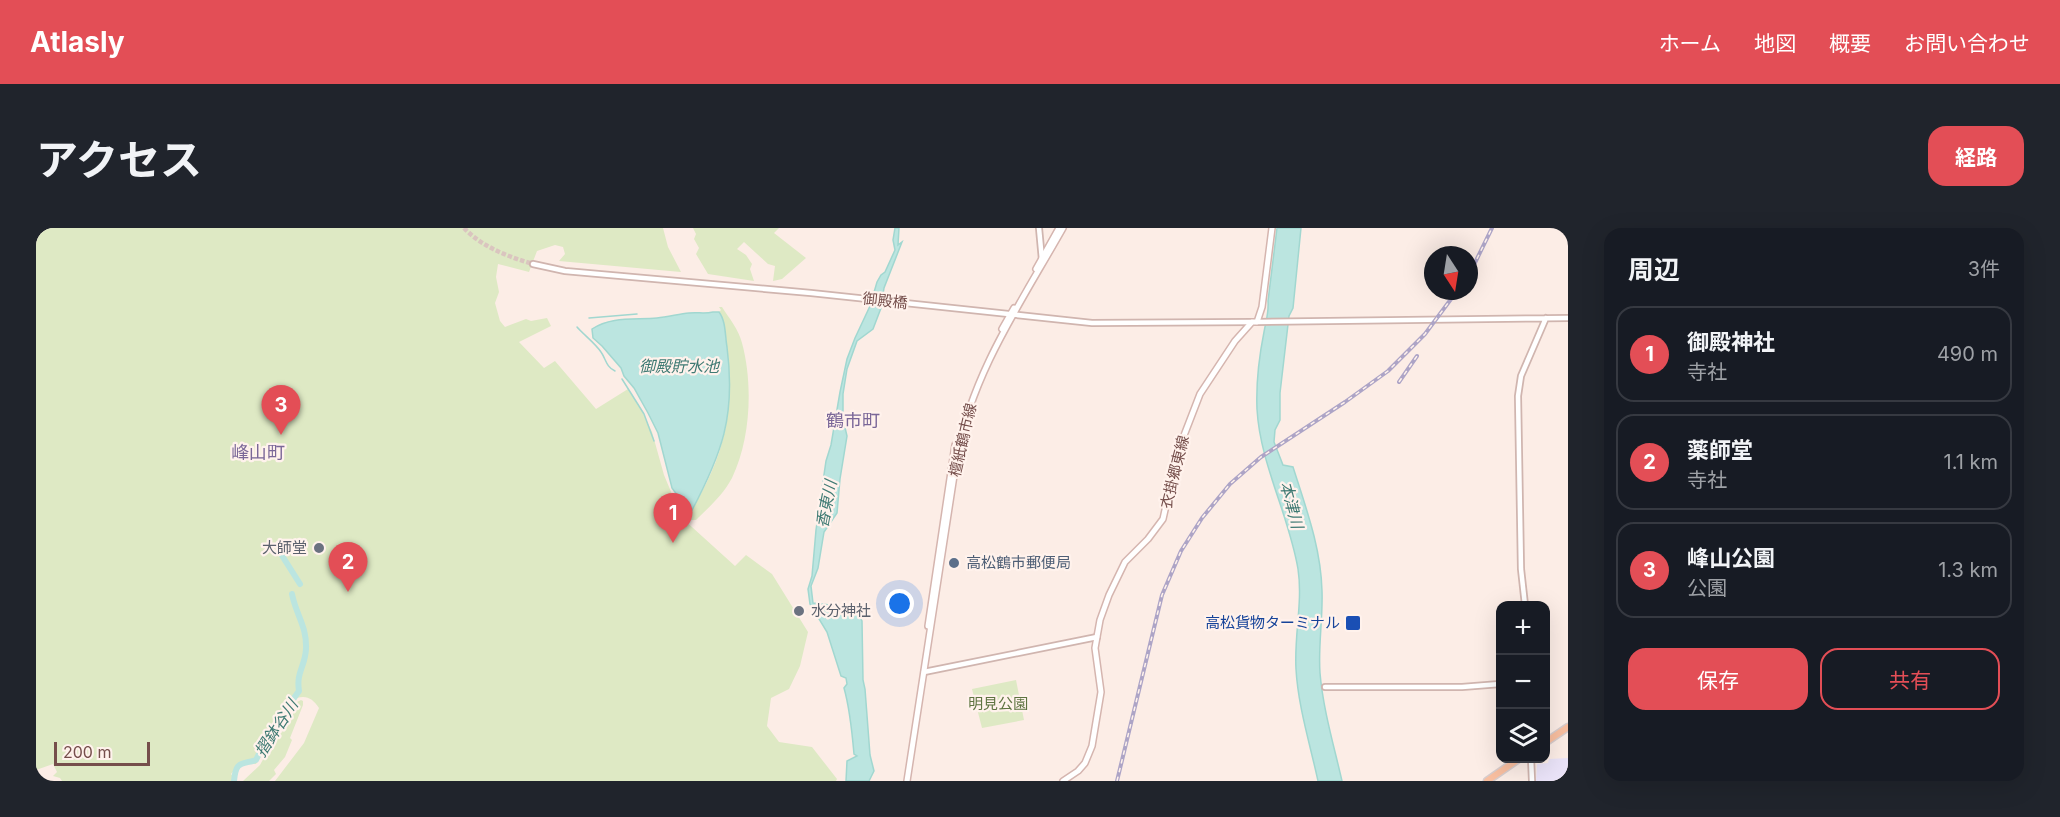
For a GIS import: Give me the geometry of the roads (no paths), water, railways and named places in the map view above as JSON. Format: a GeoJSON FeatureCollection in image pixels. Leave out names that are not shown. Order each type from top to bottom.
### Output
{"type":"FeatureCollection","features":[{"type":"Feature","properties":{"kind":"main road","name":"檀紙鶴市線"},"geometry":{"type":"LineString","coordinates":[[907,781],[962,428],[982,372],[1061,228]]}},
{"type":"Feature","properties":{"kind":"main road","name":"衣掛郷東線"},"geometry":{"type":"LineString","coordinates":[[1063,781],[1085,763],[1092,746],[1100,701],[1095,654],[1102,611],[1121,568],[1151,537],[1163,519],[1178,451],[1200,394],[1235,341],[1257,322],[1262,307],[1272,228]]}},
{"type":"Feature","properties":{"kind":"main road"},"geometry":{"type":"LineString","coordinates":[[1550,739],[1568,727]]}},
{"type":"Feature","properties":{"kind":"main road"},"geometry":{"type":"LineString","coordinates":[[1487,781],[1514,763]]}},
{"type":"Feature","properties":{"kind":"street"},"geometry":{"type":"LineString","coordinates":[[1039,228],[1042,262]]}},
{"type":"Feature","properties":{"kind":"street","name":"御殿橋"},"geometry":{"type":"LineString","coordinates":[[533,264],[565,271],[1110,324],[1568,318]]}},
{"type":"Feature","properties":{"kind":"street"},"geometry":{"type":"LineString","coordinates":[[1524,601],[1521,569],[1518,396],[1521,376],[1546,318]]}},
{"type":"Feature","properties":{"kind":"street"},"geometry":{"type":"LineString","coordinates":[[924,672],[1096,637]]}},
{"type":"Feature","properties":{"kind":"street"},"geometry":{"type":"LineString","coordinates":[[1325,687],[1462,687],[1496,684]]}},
{"type":"Feature","properties":{"kind":"street"},"geometry":{"type":"LineString","coordinates":[[1531,763],[1532,781]]}},
{"type":"Feature","properties":{"kind":"water","name":"香東川"},"geometry":{"type":"Polygon","coordinates":[[[895,228],[899,228],[898,245],[902,242],[884,288],[881,308],[873,329],[857,341],[847,369],[843,394],[843,419],[847,436],[837,513],[824,532],[818,568],[811,586],[813,603],[855,608],[862,621],[863,680],[870,755],[874,771],[869,781],[846,781],[847,761],[857,756],[854,754],[844,688],[847,684],[846,678],[841,676],[827,632],[810,604],[808,589],[812,576],[826,461],[847,359],[870,306],[877,282],[885,272],[895,250],[893,240],[895,228]]]}},
{"type":"Feature","properties":{"kind":"water","name":"本津川"},"geometry":{"type":"Polygon","coordinates":[[[1277,228],[1301,228],[1293,308],[1289,316],[1280,393],[1280,420],[1275,430],[1274,442],[1283,465],[1293,467],[1316,544],[1322,591],[1321,687],[1342,781],[1318,781],[1308,739],[1296,669],[1300,594],[1298,569],[1259,429],[1258,371],[1268,313],[1277,228]]]}},
{"type":"Feature","properties":{"kind":"water","name":"御殿貯水池"},"geometry":{"type":"Polygon","coordinates":[[[719,312],[725,329],[729,372],[728,414],[711,472],[690,514],[672,488],[658,433],[648,413],[621,368],[593,338],[592,329],[615,320],[719,312]]]}},
{"type":"Feature","properties":{"kind":"waterway"},"geometry":{"type":"LineString","coordinates":[[589,318],[637,314]]}},
{"type":"Feature","properties":{"kind":"waterway"},"geometry":{"type":"LineString","coordinates":[[577,327],[599,349],[608,365],[615,371]]}},
{"type":"Feature","properties":{"kind":"waterway"},"geometry":{"type":"LineString","coordinates":[[622,379],[644,414],[654,441]]}},
{"type":"Feature","properties":{"kind":"waterway","name":"摺鉢谷川"},"geometry":{"type":"LineString","coordinates":[[281,554],[300,584]]}},
{"type":"Feature","properties":{"kind":"waterway","name":"摺鉢谷川"},"geometry":{"type":"LineString","coordinates":[[234,781],[236,770],[240,765],[256,760],[266,740],[284,721],[289,705],[299,691],[306,641],[292,594]]}},
{"type":"Feature","properties":{"kind":"tunnel"},"geometry":{"type":"LineString","coordinates":[[464,228],[487,246],[505,255],[533,264]]}},
{"type":"Feature","properties":{"kind":"railway"},"geometry":{"type":"LineString","coordinates":[[1478,257],[1492,228]]}},
{"type":"Feature","properties":{"kind":"railway"},"geometry":{"type":"LineString","coordinates":[[1117,781],[1162,595],[1181,551],[1202,518],[1230,484],[1261,457],[1388,371],[1425,334],[1450,300]]}},
{"type":"Feature","properties":{"kind":"railway"},"geometry":{"type":"LineString","coordinates":[[1399,382],[1417,356]]}},
{"type":"Feature","properties":{"kind":"place","name":"峰山公園"},"geometry":{"type":"Point","coordinates":[281,435]}},
{"type":"Feature","properties":{"kind":"place","name":"御殿神社"},"geometry":{"type":"Point","coordinates":[673,543]}},
{"type":"Feature","properties":{"kind":"place","name":"大師堂"},"geometry":{"type":"Point","coordinates":[319,548]}},
{"type":"Feature","properties":{"kind":"place","name":"高松鶴市郵便局"},"geometry":{"type":"Point","coordinates":[954,563]}},
{"type":"Feature","properties":{"kind":"place","name":"薬師堂"},"geometry":{"type":"Point","coordinates":[348,592]}},
{"type":"Feature","properties":{"kind":"place","name":"水分神社"},"geometry":{"type":"Point","coordinates":[799,611]}},
{"type":"Feature","properties":{"kind":"place","name":"高松貨物ターミナル"},"geometry":{"type":"Point","coordinates":[1353,623]}},
{"type":"Feature","properties":{"kind":"district","name":"鶴市町"},"geometry":{"type":"Point","coordinates":[853,421]}},
{"type":"Feature","properties":{"kind":"district","name":"峰山町"},"geometry":{"type":"Point","coordinates":[258,453]}},
{"type":"Feature","properties":{"kind":"park label","name":"明見公園"},"geometry":{"type":"Point","coordinates":[998,704]}}]}
